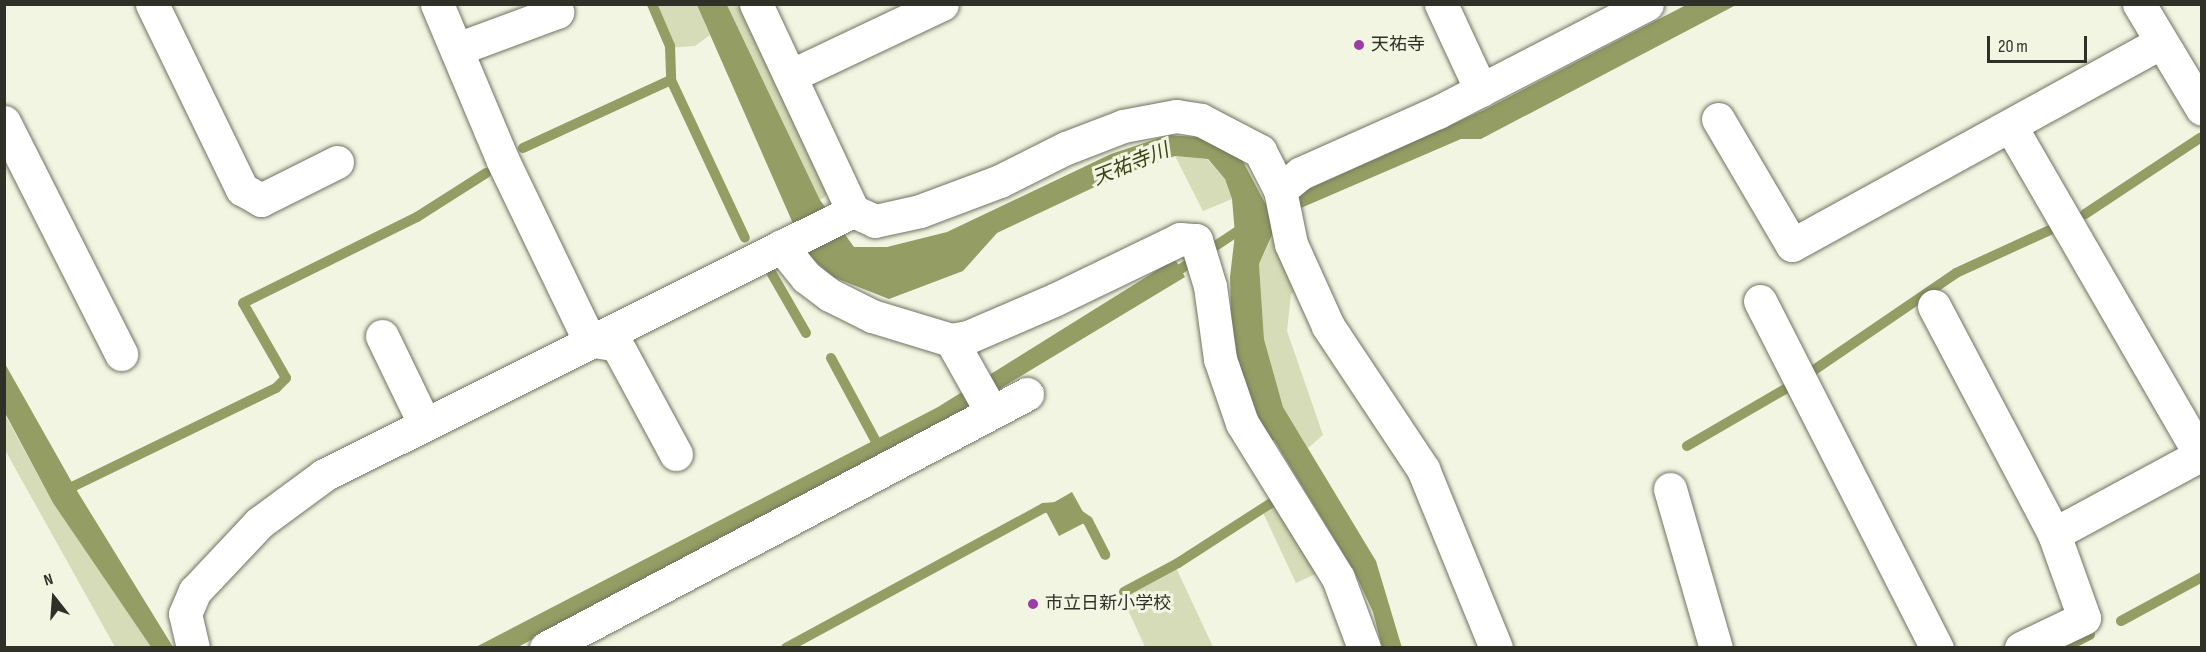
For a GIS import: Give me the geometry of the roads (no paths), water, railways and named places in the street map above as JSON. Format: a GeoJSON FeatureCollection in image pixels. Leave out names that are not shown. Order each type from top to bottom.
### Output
{"type":"FeatureCollection","features":[{"type":"Feature","properties":{"kind":"street"},"geometry":{"type":"LineString","coordinates":[[152,4],[242,189],[261,200],[337,162]]}},
{"type":"Feature","properties":{"kind":"street"},"geometry":{"type":"LineString","coordinates":[[437,4],[503,161],[589,340]]}},
{"type":"Feature","properties":{"kind":"street"},"geometry":{"type":"LineString","coordinates":[[456,49],[557,12],[553,4]]}},
{"type":"Feature","properties":{"kind":"street"},"geometry":{"type":"LineString","coordinates":[[756,4],[853,211],[875,221],[920,211],[1000,181],[1066,148],[1123,126],[1176,116],[1201,120],[1260,151],[1284,203],[1291,244],[1328,326],[1423,469],[1496,648]]}},
{"type":"Feature","properties":{"kind":"street"},"geometry":{"type":"LineString","coordinates":[[790,76],[942,4]]}},
{"type":"Feature","properties":{"kind":"street"},"geometry":{"type":"LineString","coordinates":[[1441,4],[1481,90]]}},
{"type":"Feature","properties":{"kind":"street"},"geometry":{"type":"LineString","coordinates":[[1284,203],[1301,173],[1481,90],[1647,4]]}},
{"type":"Feature","properties":{"kind":"street"},"geometry":{"type":"LineString","coordinates":[[2139,4],[2202,109]]}},
{"type":"Feature","properties":{"kind":"street"},"geometry":{"type":"LineString","coordinates":[[1718,119],[1792,245],[2011,128],[2161,42]]}},
{"type":"Feature","properties":{"kind":"street"},"geometry":{"type":"LineString","coordinates":[[4,122],[121,354]]}},
{"type":"Feature","properties":{"kind":"street"},"geometry":{"type":"LineString","coordinates":[[2011,128],[2201,457],[2054,534]]}},
{"type":"Feature","properties":{"kind":"street"},"geometry":{"type":"LineString","coordinates":[[193,648],[185,614],[195,591],[259,523],[324,475],[589,340],[853,211]]}},
{"type":"Feature","properties":{"kind":"street"},"geometry":{"type":"LineString","coordinates":[[787,243],[807,277],[830,295],[872,316],[951,340],[968,337],[1054,300],[1180,239],[1196,240],[1210,286],[1221,359],[1242,423],[1338,578],[1364,648]]}},
{"type":"Feature","properties":{"kind":"street"},"geometry":{"type":"LineString","coordinates":[[1761,302],[1937,648]]}},
{"type":"Feature","properties":{"kind":"street"},"geometry":{"type":"LineString","coordinates":[[1934,306],[2054,534],[2084,618],[2021,648]]}},
{"type":"Feature","properties":{"kind":"street"},"geometry":{"type":"LineString","coordinates":[[382,336],[424,423]]}},
{"type":"Feature","properties":{"kind":"street"},"geometry":{"type":"LineString","coordinates":[[589,340],[617,345],[676,454]]}},
{"type":"Feature","properties":{"kind":"street"},"geometry":{"type":"LineString","coordinates":[[951,340],[970,378],[991,411]]}},
{"type":"Feature","properties":{"kind":"street"},"geometry":{"type":"LineString","coordinates":[[546,648],[1027,394]]}},
{"type":"Feature","properties":{"kind":"street"},"geometry":{"type":"LineString","coordinates":[[1670,489],[1716,648]]}},
{"type":"Feature","properties":{"kind":"water","name":"天祐寺川"},"geometry":{"type":"Polygon","coordinates":[[[697,5],[727,5],[820,200],[854,247],[887,247],[947,232],[1111,154],[1168,135],[1210,138],[1237,150],[1265,203],[1311,188],[1486,109],[1686,5],[1736,5],[1481,139],[1461,139],[1280,217],[1259,264],[1264,339],[1283,407],[1376,561],[1402,648],[1382,647],[1373,612],[1354,571],[1274,440],[1265,441],[1232,349],[1230,277],[1235,234],[1232,199],[1225,179],[1208,159],[1175,156],[1116,177],[997,233],[963,271],[889,299],[833,277],[806,253],[697,5]]]}},
{"type":"Feature","properties":{"kind":"water"},"geometry":{"type":"Polygon","coordinates":[[[1175,259],[1185,277],[953,417],[518,647],[474,648],[938,407],[1175,259]]]}},
{"type":"Feature","properties":{"kind":"water"},"geometry":{"type":"Polygon","coordinates":[[[4,362],[74,486],[173,647],[151,647],[53,503],[5,413],[4,362]]]}},
{"type":"Feature","properties":{"kind":"water"},"geometry":{"type":"Polygon","coordinates":[[[1072,492],[1088,521],[1059,536],[1044,508],[1072,492]]]}},
{"type":"Feature","properties":{"kind":"waterway"},"geometry":{"type":"LineString","coordinates":[[652,4],[670,46],[671,80],[745,238]]}},
{"type":"Feature","properties":{"kind":"waterway"},"geometry":{"type":"LineString","coordinates":[[523,148],[671,80]]}},
{"type":"Feature","properties":{"kind":"waterway"},"geometry":{"type":"LineString","coordinates":[[2085,214],[2200,138]]}},
{"type":"Feature","properties":{"kind":"waterway"},"geometry":{"type":"LineString","coordinates":[[65,496],[74,486],[276,388],[286,378],[243,303],[417,217],[486,173]]}},
{"type":"Feature","properties":{"kind":"waterway"},"geometry":{"type":"LineString","coordinates":[[1170,276],[1244,227]]}},
{"type":"Feature","properties":{"kind":"waterway"},"geometry":{"type":"LineString","coordinates":[[1814,370],[1956,273],[2052,229]]}},
{"type":"Feature","properties":{"kind":"waterway"},"geometry":{"type":"LineString","coordinates":[[772,274],[806,333]]}},
{"type":"Feature","properties":{"kind":"waterway"},"geometry":{"type":"LineString","coordinates":[[831,358],[879,447]]}},
{"type":"Feature","properties":{"kind":"waterway"},"geometry":{"type":"LineString","coordinates":[[1687,446],[1787,388]]}},
{"type":"Feature","properties":{"kind":"waterway"},"geometry":{"type":"LineString","coordinates":[[1124,592],[1178,563],[1271,503]]}},
{"type":"Feature","properties":{"kind":"waterway"},"geometry":{"type":"LineString","coordinates":[[786,648],[1044,508],[1056,507]]}},
{"type":"Feature","properties":{"kind":"waterway"},"geometry":{"type":"LineString","coordinates":[[1078,514],[1088,521],[1105,555]]}},
{"type":"Feature","properties":{"kind":"waterway"},"geometry":{"type":"LineString","coordinates":[[2121,621],[2202,577]]}},
{"type":"Feature","properties":{"kind":"waterway"},"geometry":{"type":"LineString","coordinates":[[2064,648],[2090,635]]}},
{"type":"Feature","properties":{"kind":"place","name":"天祐寺"},"geometry":{"type":"Point","coordinates":[1359,45]}},
{"type":"Feature","properties":{"kind":"place","name":"市立日新小学校"},"geometry":{"type":"Point","coordinates":[1033,604]}}]}
